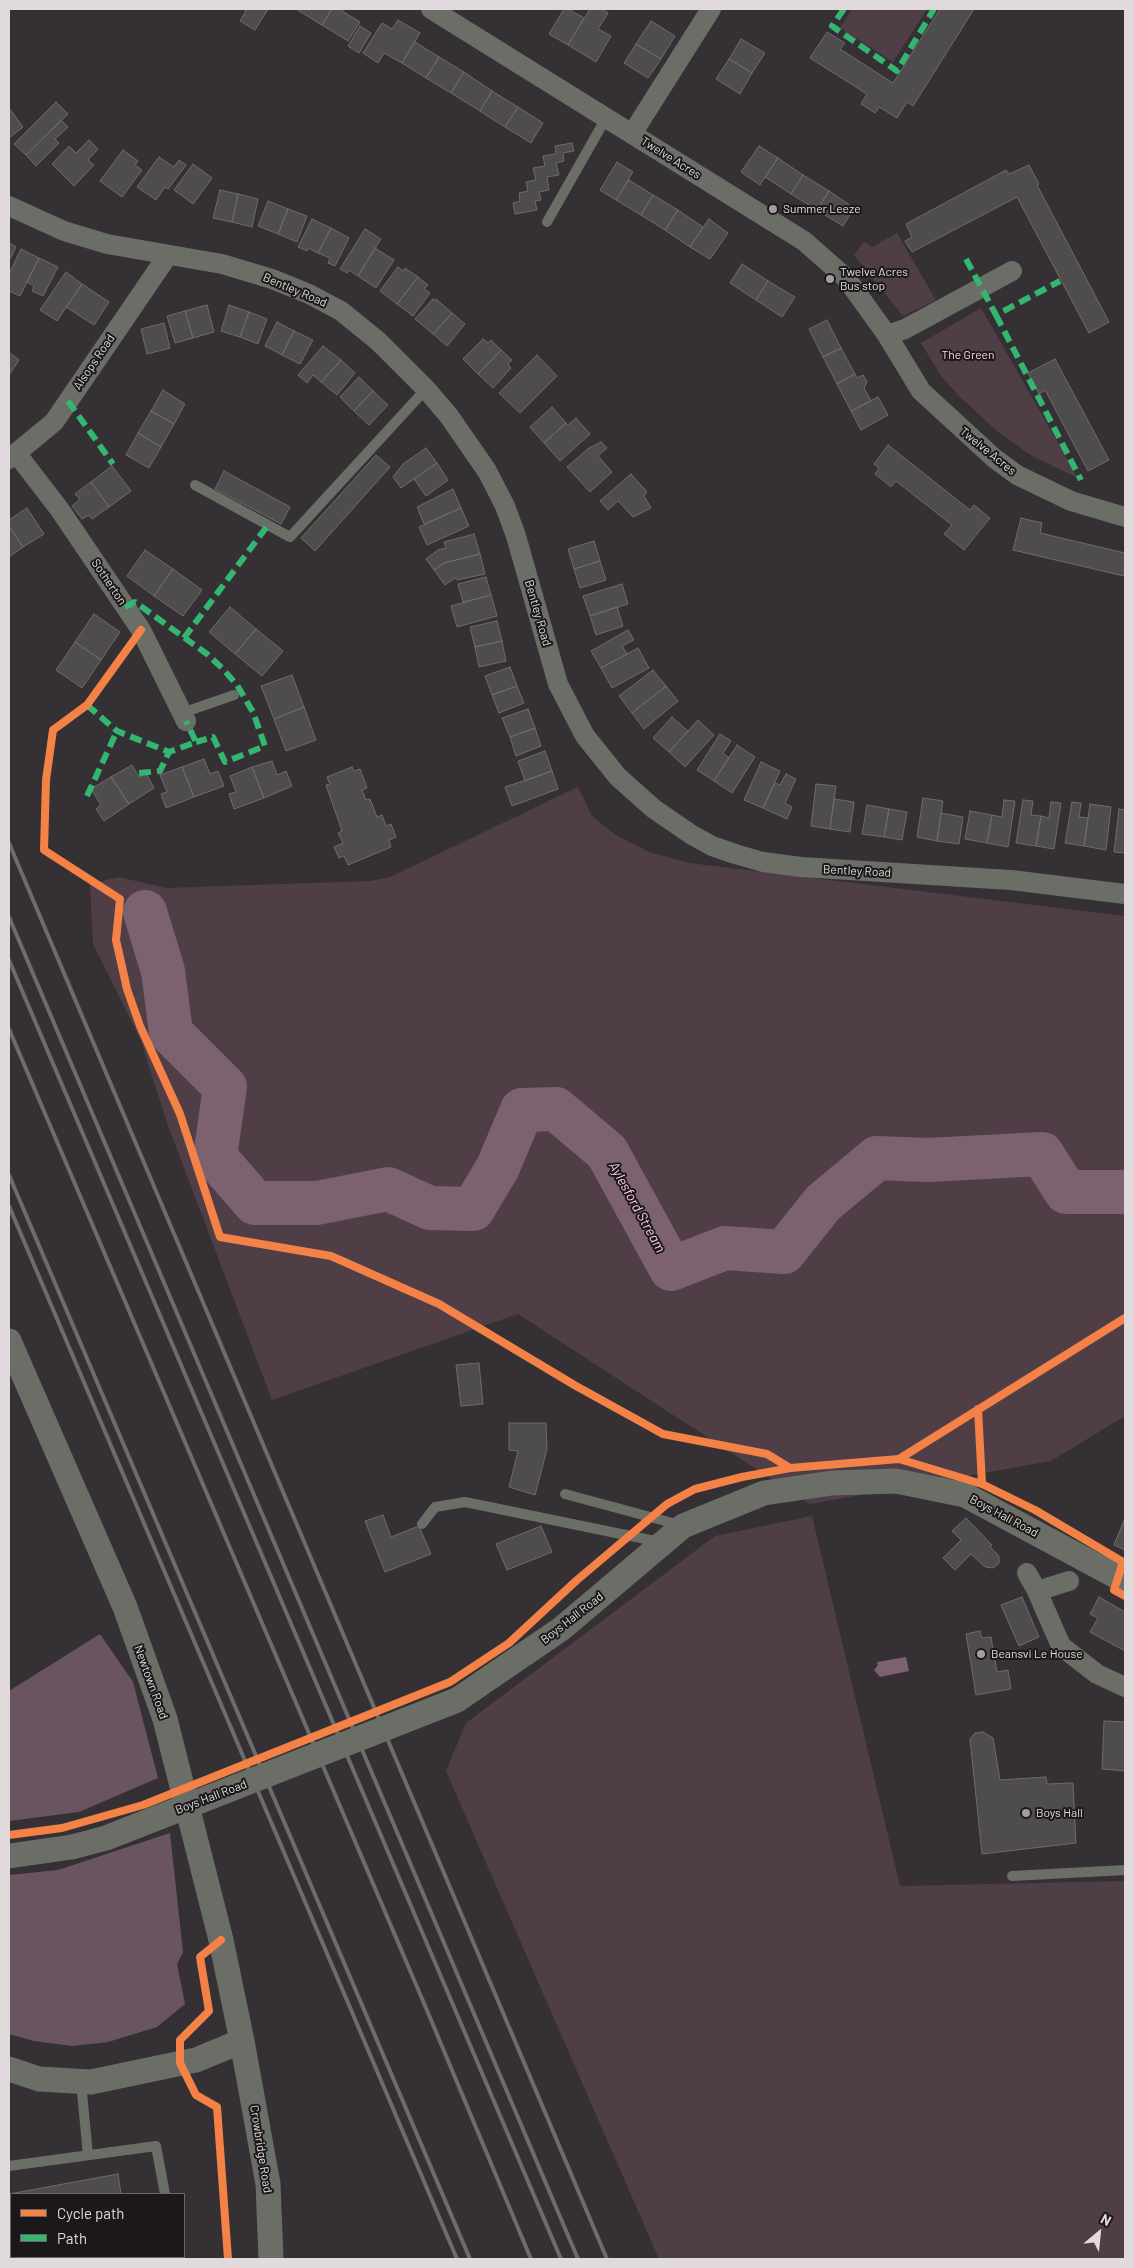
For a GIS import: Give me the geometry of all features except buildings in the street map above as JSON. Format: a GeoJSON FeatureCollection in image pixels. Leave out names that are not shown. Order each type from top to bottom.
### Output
{"type":"FeatureCollection","features":[{"type":"Feature","properties":{"kind":"street","name":"Twelve Acres"},"geometry":{"type":"LineString","coordinates":[[431,9],[804,241],[846,278],[887,335],[921,391],[994,458],[1017,475],[1071,501],[1125,517]]}},
{"type":"Feature","properties":{"kind":"street"},"geometry":{"type":"LineString","coordinates":[[632,134],[711,9]]}},
{"type":"Feature","properties":{"kind":"street","name":"Bentley Road"},"geometry":{"type":"LineString","coordinates":[[9,206],[64,231],[107,244],[222,264],[272,279],[309,294],[341,311],[378,341],[426,389],[468,440],[487,471],[505,506],[558,684],[585,736],[618,777],[654,809],[712,846],[763,862],[801,868],[1011,880],[1125,894]]}},
{"type":"Feature","properties":{"kind":"street","name":"Alsops Road"},"geometry":{"type":"LineString","coordinates":[[13,456],[54,422],[168,255]]}},
{"type":"Feature","properties":{"kind":"street"},"geometry":{"type":"LineString","coordinates":[[887,335],[905,329],[1012,271]]}},
{"type":"Feature","properties":{"kind":"street","name":"Sotherton"},"geometry":{"type":"LineString","coordinates":[[13,456],[60,510],[141,630],[184,717]]}},
{"type":"Feature","properties":{"kind":"street","name":"Newtown Road"},"geometry":{"type":"LineString","coordinates":[[9,1341],[125,1608],[165,1719],[221,1940],[242,2041]]}},
{"type":"Feature","properties":{"kind":"street","name":"Boys Hall Road"},"geometry":{"type":"LineString","coordinates":[[9,1856],[72,1847],[106,1838],[457,1700],[561,1629],[683,1526],[764,1494],[832,1483],[896,1481],[965,1495],[1125,1581]]}},
{"type":"Feature","properties":{"kind":"street"},"geometry":{"type":"LineString","coordinates":[[1027,1573],[1061,1646],[1097,1674],[1125,1687]]}},
{"type":"Feature","properties":{"kind":"street"},"geometry":{"type":"LineString","coordinates":[[1037,1591],[1069,1581]]}},
{"type":"Feature","properties":{"kind":"street"},"geometry":{"type":"LineString","coordinates":[[9,2069],[39,2079],[91,2082],[196,2060],[242,2041]]}},
{"type":"Feature","properties":{"kind":"street","name":"Crowbridge Road"},"geometry":{"type":"LineString","coordinates":[[242,2041],[268,2184],[270,2259]]}},
{"type":"Feature","properties":{"kind":"lane"},"geometry":{"type":"LineString","coordinates":[[547,222],[606,118]]}},
{"type":"Feature","properties":{"kind":"lane"},"geometry":{"type":"LineString","coordinates":[[195,484],[290,537],[426,389]]}},
{"type":"Feature","properties":{"kind":"lane"},"geometry":{"type":"LineString","coordinates":[[184,717],[234,695]]}},
{"type":"Feature","properties":{"kind":"lane"},"geometry":{"type":"LineString","coordinates":[[565,1494],[683,1526]]}},
{"type":"Feature","properties":{"kind":"lane"},"geometry":{"type":"LineString","coordinates":[[422,1524],[435,1507],[465,1502],[662,1543]]}},
{"type":"Feature","properties":{"kind":"lane"},"geometry":{"type":"LineString","coordinates":[[1012,1876],[1125,1870]]}},
{"type":"Feature","properties":{"kind":"lane"},"geometry":{"type":"LineString","coordinates":[[81,2081],[88,2155]]}},
{"type":"Feature","properties":{"kind":"lane"},"geometry":{"type":"LineString","coordinates":[[9,2166],[156,2146],[165,2193]]}},
{"type":"Feature","properties":{"kind":"green space"},"geometry":{"type":"Polygon","coordinates":[[[852,9],[927,9],[893,62],[840,28],[852,9]]]}},
{"type":"Feature","properties":{"kind":"green space"},"geometry":{"type":"Polygon","coordinates":[[[897,233],[936,300],[903,316],[854,255],[864,242],[872,247],[897,233]]]}},
{"type":"Feature","properties":{"kind":"green space","name":"The Green"},"geometry":{"type":"Polygon","coordinates":[[[981,308],[1078,478],[1032,456],[997,431],[959,396],[941,376],[921,343],[981,308]]]}},
{"type":"Feature","properties":{"kind":"green space"},"geometry":{"type":"Polygon","coordinates":[[[578,787],[592,816],[617,836],[649,852],[689,863],[1125,916],[1125,1416],[1051,1461],[810,1504],[518,1314],[272,1400],[167,1123],[141,1041],[93,944],[90,884],[119,877],[166,888],[370,881],[390,877],[578,787]]]}},
{"type":"Feature","properties":{"kind":"green space"},"geometry":{"type":"Polygon","coordinates":[[[812,1516],[900,1886],[1125,1881],[1125,2259],[659,2259],[446,1771],[466,1723],[715,1536],[812,1516]]]}},
{"type":"Feature","properties":{"kind":"shaded area"},"geometry":{"type":"Polygon","coordinates":[[[100,1634],[133,1682],[158,1778],[79,1812],[9,1821],[9,1691],[100,1634]]]}},
{"type":"Feature","properties":{"kind":"shaded area"},"geometry":{"type":"Polygon","coordinates":[[[906,1657],[909,1671],[880,1677],[874,1670],[878,1665],[877,1662],[906,1657]]]}},
{"type":"Feature","properties":{"kind":"shaded area"},"geometry":{"type":"Polygon","coordinates":[[[170,1833],[183,1952],[177,1964],[185,2004],[157,2027],[108,2042],[72,2046],[34,2041],[9,2034],[9,1875],[58,1870],[170,1833]]]}},
{"type":"Feature","properties":{"kind":"waterway","name":"Aylesford Stream"},"geometry":{"type":"LineString","coordinates":[[145,912],[163,971],[171,1033],[225,1087],[215,1157],[255,1203],[317,1203],[388,1189],[430,1208],[473,1209],[498,1167],[522,1110],[556,1109],[607,1152],[671,1269],[725,1248],[784,1252],[823,1203],[877,1158],[928,1160],[1042,1154],[1066,1192],[1125,1192]]}},
{"type":"Feature","properties":{"kind":"railway"},"geometry":{"type":"LineString","coordinates":[[9,843],[607,2259]]}},
{"type":"Feature","properties":{"kind":"railway"},"geometry":{"type":"LineString","coordinates":[[9,917],[578,2259]]}},
{"type":"Feature","properties":{"kind":"railway"},"geometry":{"type":"LineString","coordinates":[[9,960],[561,2259]]}},
{"type":"Feature","properties":{"kind":"railway"},"geometry":{"type":"LineString","coordinates":[[9,1029],[531,2259]]}},
{"type":"Feature","properties":{"kind":"railway"},"geometry":{"type":"LineString","coordinates":[[9,1175],[470,2259]]}},
{"type":"Feature","properties":{"kind":"railway"},"geometry":{"type":"LineString","coordinates":[[9,1206],[457,2259]]}},
{"type":"Feature","properties":{"kind":"marked path"},"geometry":{"type":"LineString","coordinates":[[844,9],[832,26],[897,71],[934,9]]}},
{"type":"Feature","properties":{"kind":"marked path"},"geometry":{"type":"LineString","coordinates":[[966,259],[996,315],[1060,281]]}},
{"type":"Feature","properties":{"kind":"marked path"},"geometry":{"type":"LineString","coordinates":[[996,315],[1081,480]]}},
{"type":"Feature","properties":{"kind":"marked path"},"geometry":{"type":"LineString","coordinates":[[68,401],[113,464]]}},
{"type":"Feature","properties":{"kind":"marked path"},"geometry":{"type":"LineString","coordinates":[[184,638],[268,525]]}},
{"type":"Feature","properties":{"kind":"marked path"},"geometry":{"type":"LineString","coordinates":[[125,607],[135,602],[207,654],[222,668],[237,685],[253,712],[265,746],[225,762],[213,737],[196,742]]}},
{"type":"Feature","properties":{"kind":"marked path"},"geometry":{"type":"LineString","coordinates":[[87,705],[117,731],[169,752],[196,742],[186,721]]}},
{"type":"Feature","properties":{"kind":"marked path"},"geometry":{"type":"LineString","coordinates":[[87,796],[117,731]]}},
{"type":"Feature","properties":{"kind":"marked path"},"geometry":{"type":"LineString","coordinates":[[139,773],[160,771],[169,752]]}},
{"type":"Feature","properties":{"kind":"cycle path"},"geometry":{"type":"LineString","coordinates":[[141,630],[87,705],[53,730],[46,780],[44,850],[120,899],[116,940],[127,989],[140,1026],[180,1114],[220,1237],[331,1256],[439,1304],[576,1386],[663,1434],[767,1454],[790,1468]]}},
{"type":"Feature","properties":{"kind":"cycle path"},"geometry":{"type":"LineString","coordinates":[[899,1459],[1125,1318]]}},
{"type":"Feature","properties":{"kind":"cycle path"},"geometry":{"type":"LineString","coordinates":[[978,1409],[982,1484]]}},
{"type":"Feature","properties":{"kind":"cycle path"},"geometry":{"type":"LineString","coordinates":[[9,1835],[62,1828],[143,1805],[450,1682],[509,1643],[577,1580],[667,1504],[695,1489],[742,1477],[790,1468],[899,1459],[982,1484],[1035,1510],[1123,1562],[1114,1590],[1125,1596]]}},
{"type":"Feature","properties":{"kind":"cycle path"},"geometry":{"type":"LineString","coordinates":[[221,1940],[200,1957],[209,2011],[180,2040],[180,2063],[196,2095],[217,2107],[228,2259]]}},
{"type":"Feature","properties":{"kind":"place","name":"Summer Leeze"},"geometry":{"type":"Point","coordinates":[773,209]}},
{"type":"Feature","properties":{"kind":"place","name":"Twelve Acres Bus stop"},"geometry":{"type":"Point","coordinates":[830,279]}},
{"type":"Feature","properties":{"kind":"place","name":"Beansvi Le House"},"geometry":{"type":"Point","coordinates":[981,1654]}},
{"type":"Feature","properties":{"kind":"place","name":"Boys Hall"},"geometry":{"type":"Point","coordinates":[1026,1813]}}]}
